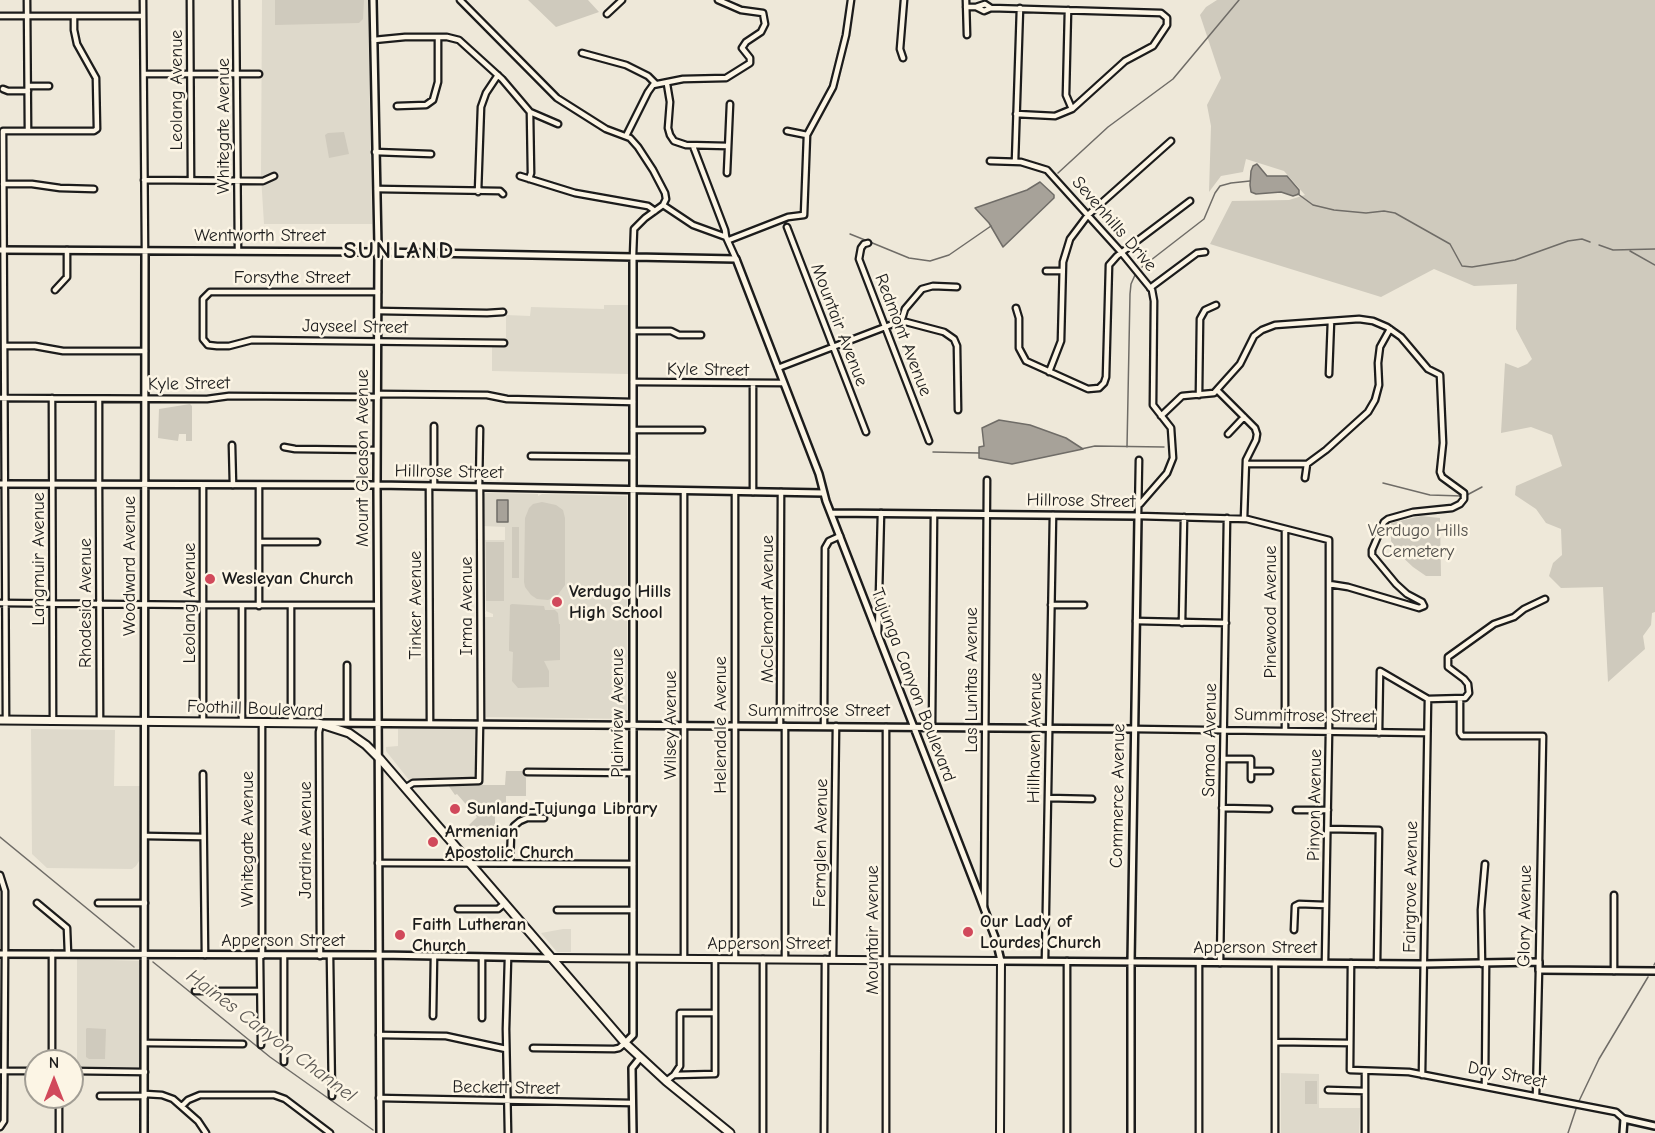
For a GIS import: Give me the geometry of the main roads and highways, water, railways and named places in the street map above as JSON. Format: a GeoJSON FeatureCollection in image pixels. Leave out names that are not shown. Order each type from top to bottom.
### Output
{"type":"FeatureCollection","features":[{"type":"Feature","properties":{"kind":"main road","name":"Foothill Boulevard"},"geometry":{"type":"LineString","coordinates":[[3,720],[320,723],[348,733],[378,756],[504,904],[640,1058],[730,1133]]}},
{"type":"Feature","properties":{"kind":"main road","name":"Apperson Street"},"geometry":{"type":"LineString","coordinates":[[551,958],[1001,961]]}},
{"type":"Feature","properties":{"kind":"main road","name":"Tujunga Canyon Boulevard"},"geometry":{"type":"LineString","coordinates":[[1000,1133],[1001,961]]}},
{"type":"Feature","properties":{"kind":"waterway"},"geometry":{"type":"LineString","coordinates":[[1058,173],[1108,127],[1173,79],[1239,0]]}},
{"type":"Feature","properties":{"kind":"waterway"},"geometry":{"type":"LineString","coordinates":[[1142,267],[1204,219],[1220,186],[1250,181]]}},
{"type":"Feature","properties":{"kind":"waterway"},"geometry":{"type":"LineString","coordinates":[[1298,194],[1313,205],[1334,210],[1395,213],[1450,244],[1462,266],[1472,267],[1515,260],[1568,241],[1582,239],[1590,242]]}},
{"type":"Feature","properties":{"kind":"waterway"},"geometry":{"type":"LineString","coordinates":[[870,242],[909,258],[930,261],[949,255],[991,226]]}},
{"type":"Feature","properties":{"kind":"waterway"},"geometry":{"type":"LineString","coordinates":[[850,234],[865,240]]}},
{"type":"Feature","properties":{"kind":"waterway"},"geometry":{"type":"LineString","coordinates":[[1599,245],[1613,250],[1655,249]]}},
{"type":"Feature","properties":{"kind":"waterway"},"geometry":{"type":"LineString","coordinates":[[1630,251],[1655,265]]}},
{"type":"Feature","properties":{"kind":"waterway"},"geometry":{"type":"LineString","coordinates":[[1127,447],[1130,294],[1135,275]]}},
{"type":"Feature","properties":{"kind":"waterway"},"geometry":{"type":"LineString","coordinates":[[1081,449],[1095,446],[1164,447]]}},
{"type":"Feature","properties":{"kind":"waterway"},"geometry":{"type":"LineString","coordinates":[[933,452],[979,453]]}},
{"type":"Feature","properties":{"kind":"waterway"},"geometry":{"type":"LineString","coordinates":[[1383,483],[1430,495],[1462,496]]}},
{"type":"Feature","properties":{"kind":"waterway"},"geometry":{"type":"LineString","coordinates":[[1467,495],[1482,487]]}},
{"type":"Feature","properties":{"kind":"waterway","name":"Haines Canyon Channel"},"geometry":{"type":"LineString","coordinates":[[0,837],[134,947]]}},
{"type":"Feature","properties":{"kind":"waterway","name":"Haines Canyon Channel"},"geometry":{"type":"LineString","coordinates":[[153,962],[270,1057],[373,1130]]}},
{"type":"Feature","properties":{"kind":"waterway","name":"Haines Canyon Channel"},"geometry":{"type":"LineString","coordinates":[[1579,1101],[1599,1059],[1648,977]]}},
{"type":"Feature","properties":{"kind":"waterway","name":"Haines Canyon Channel"},"geometry":{"type":"LineString","coordinates":[[1568,1133],[1576,1109]]}},
{"type":"Feature","properties":{"kind":"place","name":"Wesleyan Church"},"geometry":{"type":"Point","coordinates":[210,579]}},
{"type":"Feature","properties":{"kind":"place","name":"Verdugo Hills High School"},"geometry":{"type":"Point","coordinates":[557,602]}},
{"type":"Feature","properties":{"kind":"place","name":"Sunland-Tujunga Library"},"geometry":{"type":"Point","coordinates":[455,809]}},
{"type":"Feature","properties":{"kind":"place","name":"Armenian Apostolic Church"},"geometry":{"type":"Point","coordinates":[433,842]}},
{"type":"Feature","properties":{"kind":"place","name":"Our Lady of Lourdes Church"},"geometry":{"type":"Point","coordinates":[968,932]}},
{"type":"Feature","properties":{"kind":"place","name":"Faith Lutheran Church"},"geometry":{"type":"Point","coordinates":[400,935]}},
{"type":"Feature","properties":{"kind":"district","name":"SUNLAND"},"geometry":{"type":"Point","coordinates":[399,251]}},
{"type":"Feature","properties":{"kind":"park label","name":"Verdugo Hills Cemetery"},"geometry":{"type":"Point","coordinates":[1418,541]}}]}
